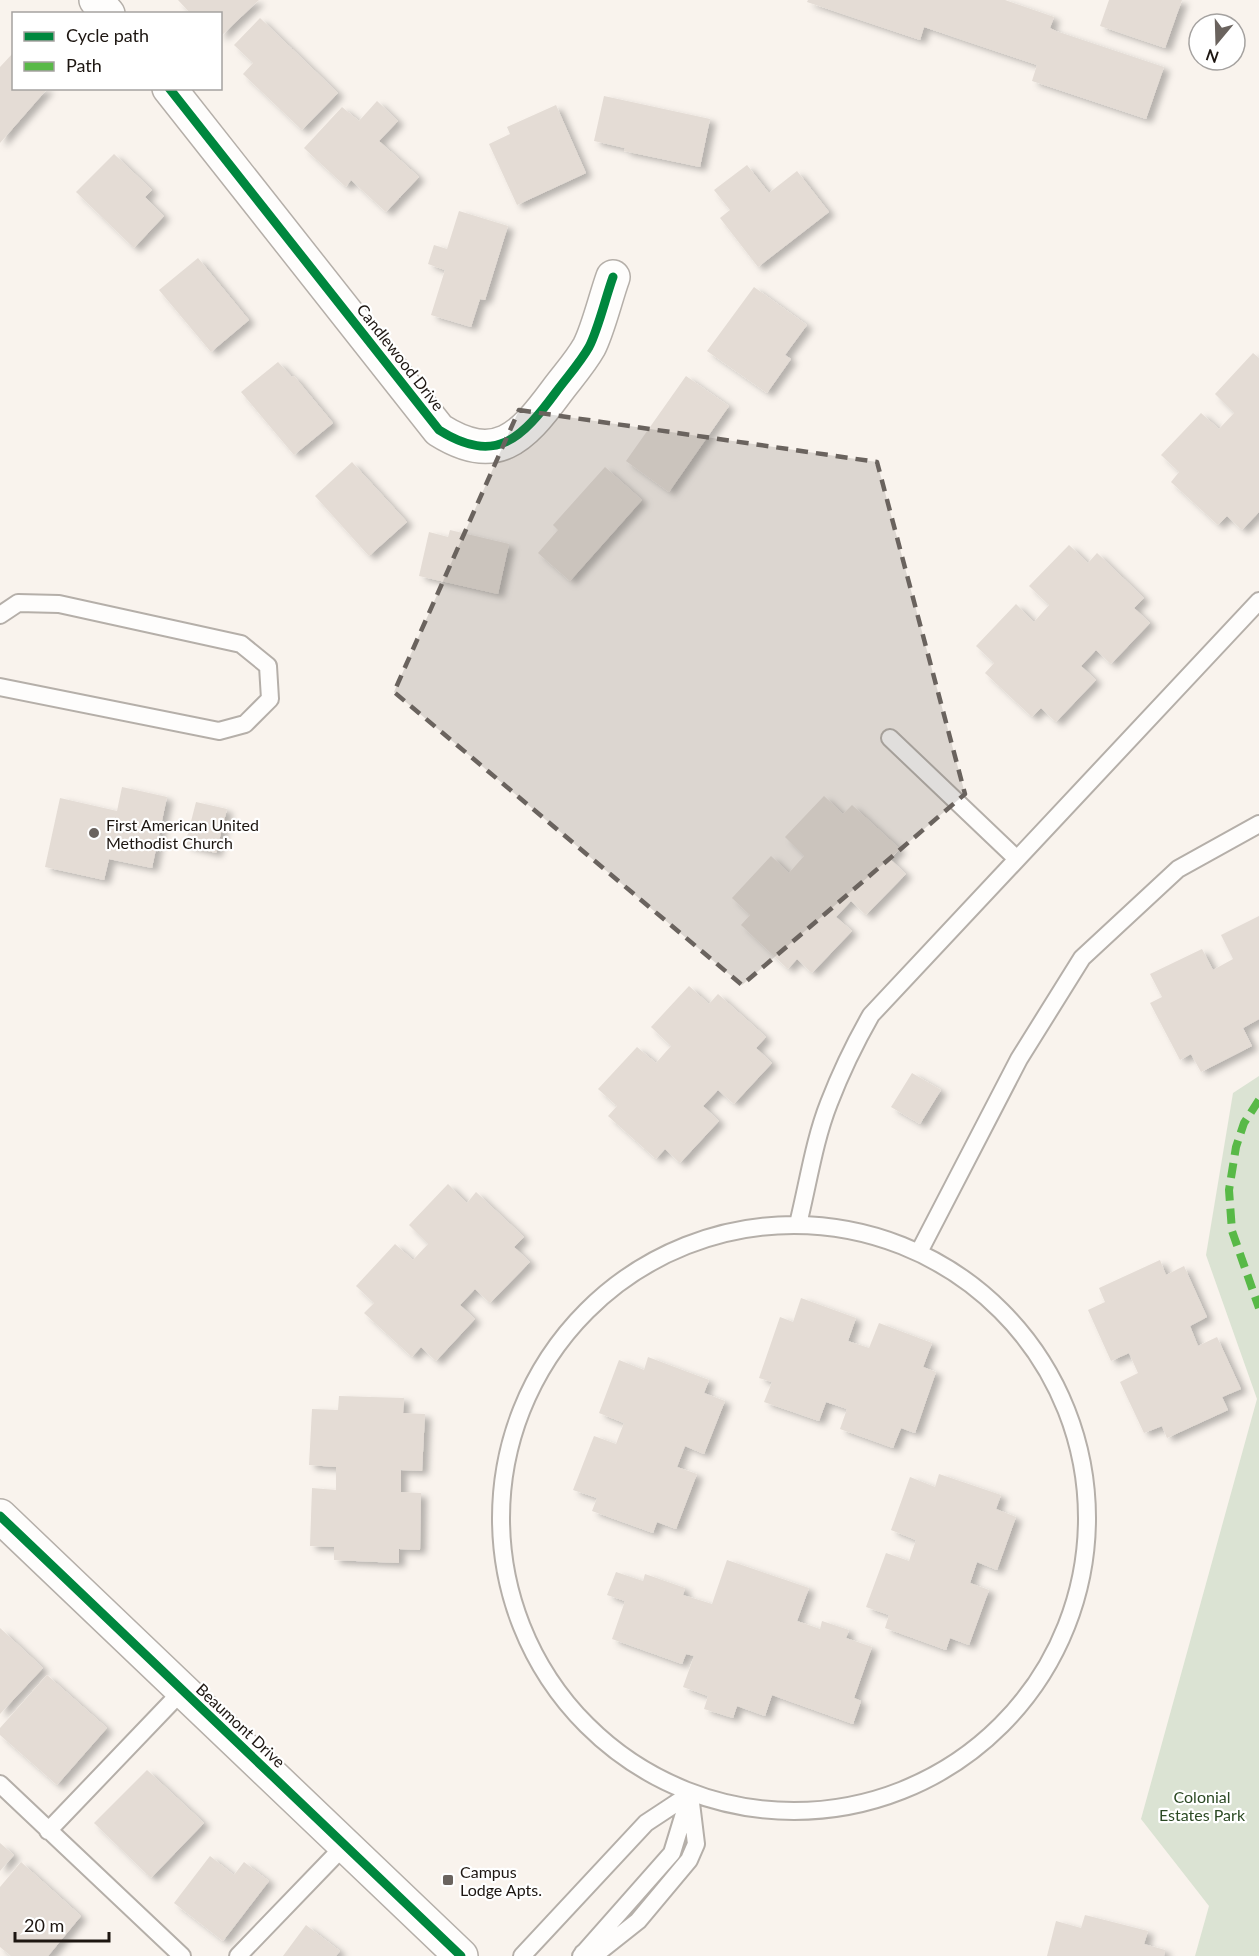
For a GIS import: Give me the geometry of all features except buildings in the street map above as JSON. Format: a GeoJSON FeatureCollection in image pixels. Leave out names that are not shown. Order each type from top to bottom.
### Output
{"type":"FeatureCollection","features":[{"type":"Feature","properties":{"kind":"street"},"geometry":{"type":"LineString","coordinates":[[96,0],[106,12]]}},
{"type":"Feature","properties":{"kind":"street","name":"Candlewood Drive"},"geometry":{"type":"LineString","coordinates":[[171,90],[439,430],[454,440],[487,447],[503,443],[534,422],[590,346],[613,277]]}},
{"type":"Feature","properties":{"kind":"street","name":"Beaumont Drive"},"geometry":{"type":"LineString","coordinates":[[0,1516],[461,1956]]}},
{"type":"Feature","properties":{"kind":"lane"},"geometry":{"type":"LineString","coordinates":[[798,1224],[829,1104],[854,1046],[871,1015],[1259,601]]}},
{"type":"Feature","properties":{"kind":"lane"},"geometry":{"type":"LineString","coordinates":[[0,615],[18,603],[59,604],[241,644],[268,666],[270,699],[245,724],[219,731],[0,687]]}},
{"type":"Feature","properties":{"kind":"lane"},"geometry":{"type":"LineString","coordinates":[[890,738],[1017,859]]}},
{"type":"Feature","properties":{"kind":"lane"},"geometry":{"type":"LineString","coordinates":[[919,1252],[1019,1059],[1082,958],[1178,869],[1259,824]]}},
{"type":"Feature","properties":{"kind":"lane"},"geometry":{"type":"LineString","coordinates":[[798,1224],[860,1231],[919,1252],[1001,1308],[1060,1389],[1088,1485],[1083,1585],[1044,1677],[978,1750],[899,1794],[830,1811],[759,1811],[690,1794],[620,1755],[562,1699],[520,1624],[500,1541],[506,1456],[536,1376],[588,1308],[657,1257],[726,1232],[798,1224]]}},
{"type":"Feature","properties":{"kind":"lane"},"geometry":{"type":"LineString","coordinates":[[48,1831],[182,1691]]}},
{"type":"Feature","properties":{"kind":"lane"},"geometry":{"type":"LineString","coordinates":[[0,1784],[182,1956]]}},
{"type":"Feature","properties":{"kind":"lane"},"geometry":{"type":"LineString","coordinates":[[582,1954],[672,1853],[690,1794]]}},
{"type":"Feature","properties":{"kind":"lane"},"geometry":{"type":"LineString","coordinates":[[522,1956],[646,1823],[690,1794]]}},
{"type":"Feature","properties":{"kind":"lane"},"geometry":{"type":"LineString","coordinates":[[238,1956],[345,1845]]}},
{"type":"Feature","properties":{"kind":"highlighted area"},"geometry":{"type":"Polygon","coordinates":[[[519,410],[877,462],[965,794],[742,985],[394,692],[519,410]]]}},
{"type":"Feature","properties":{"kind":"green space","name":"Colonial Estates Park"},"geometry":{"type":"Polygon","coordinates":[[[1259,1076],[1259,1956],[1195,1956],[1209,1906],[1141,1819],[1257,1399],[1206,1255],[1233,1093],[1259,1076]]]}},
{"type":"Feature","properties":{"kind":"marked path"},"geometry":{"type":"LineString","coordinates":[[1259,1100],[1244,1123],[1236,1147],[1229,1190],[1232,1231],[1259,1308]]}},
{"type":"Feature","properties":{"kind":"cycle path"},"geometry":{"type":"LineString","coordinates":[[171,90],[439,430],[459,441],[477,446],[492,446],[506,442],[519,434],[531,422],[589,347],[613,277]]}},
{"type":"Feature","properties":{"kind":"cycle path"},"geometry":{"type":"LineString","coordinates":[[0,1516],[461,1956]]}},
{"type":"Feature","properties":{"kind":"place","name":"First American United Methodist Church"},"geometry":{"type":"Point","coordinates":[94,833]}},
{"type":"Feature","properties":{"kind":"place","name":"Campus Lodge Apts."},"geometry":{"type":"Point","coordinates":[448,1880]}}]}
